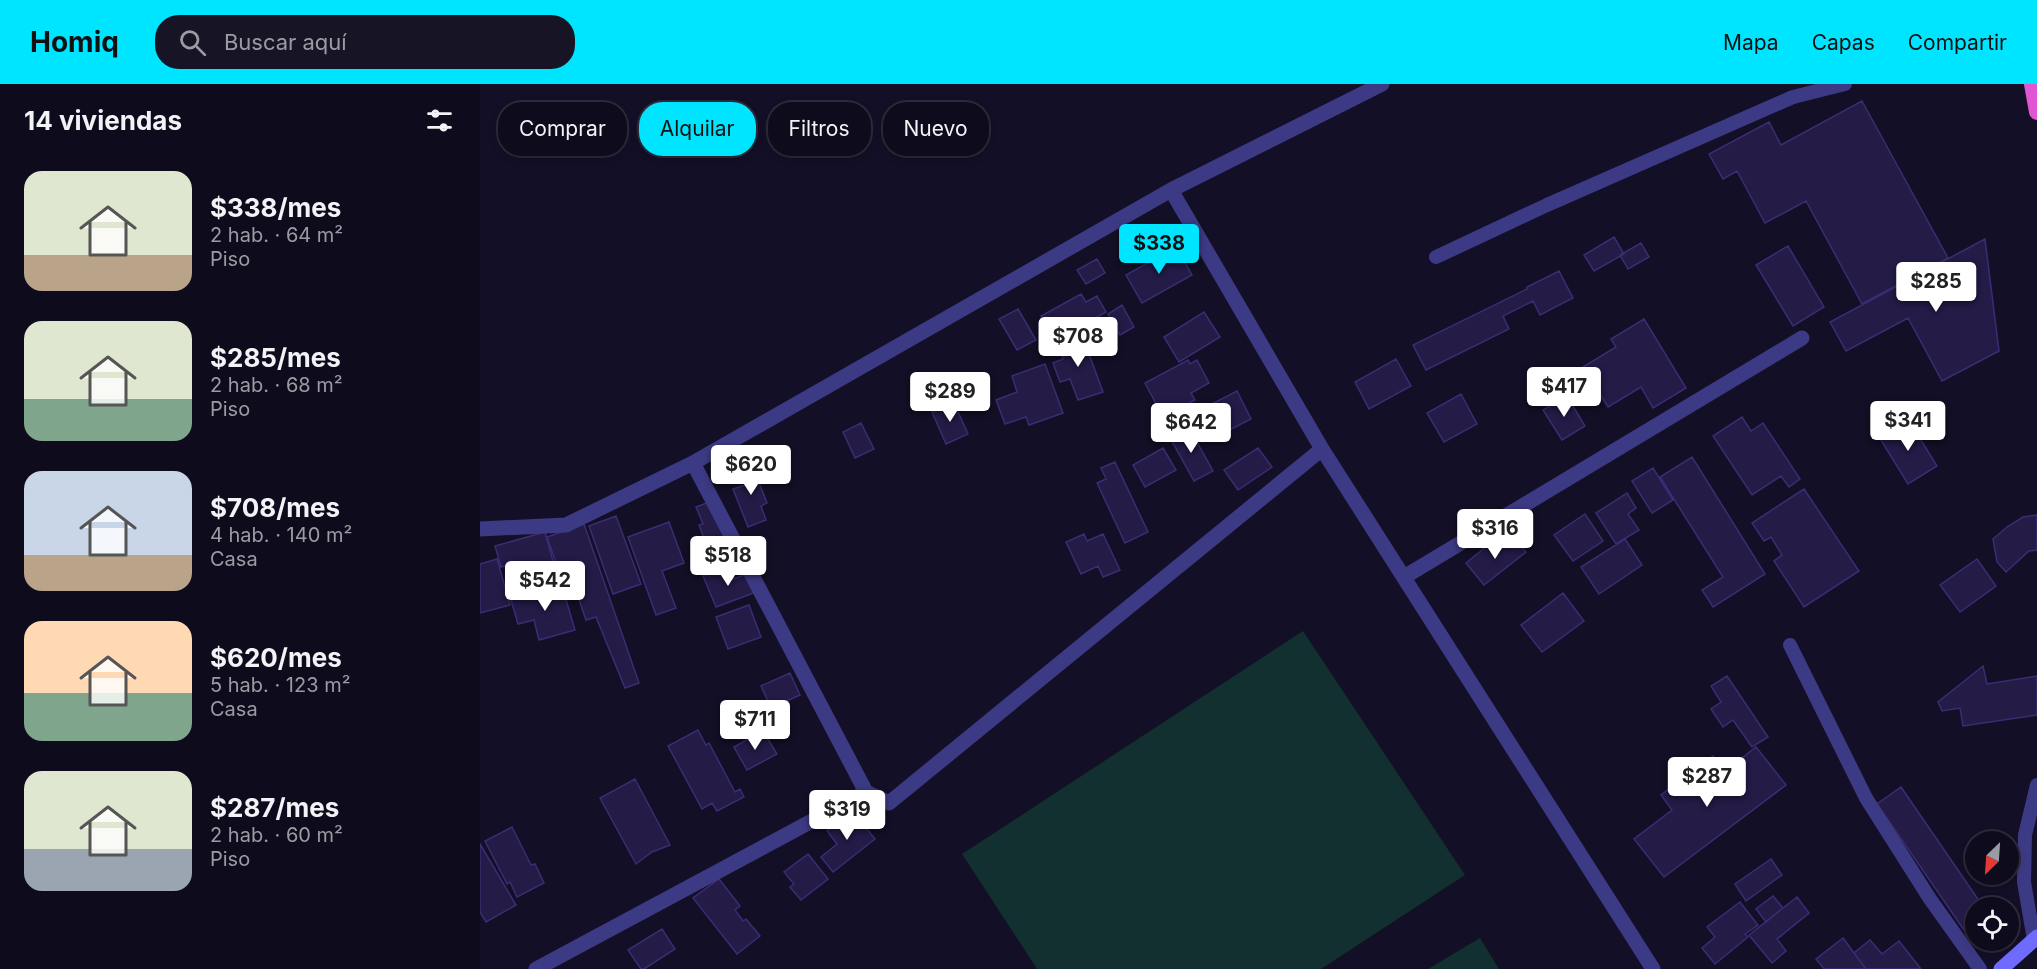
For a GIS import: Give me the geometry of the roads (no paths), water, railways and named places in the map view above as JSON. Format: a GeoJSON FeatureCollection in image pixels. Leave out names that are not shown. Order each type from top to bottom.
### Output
{"type":"FeatureCollection","features":[{"type":"Feature","properties":{"kind":"highway"},"geometry":{"type":"LineString","coordinates":[[2032,84],[2037,112]]}},
{"type":"Feature","properties":{"kind":"main road"},"geometry":{"type":"LineString","coordinates":[[2001,969],[2035,939]]}},
{"type":"Feature","properties":{"kind":"street"},"geometry":{"type":"LineString","coordinates":[[480,529],[566,525],[693,463],[1171,190],[1382,84]]}},
{"type":"Feature","properties":{"kind":"street"},"geometry":{"type":"LineString","coordinates":[[1171,190],[1322,449],[1653,969]]}},
{"type":"Feature","properties":{"kind":"street"},"geometry":{"type":"LineString","coordinates":[[1404,577],[1802,338]]}},
{"type":"Feature","properties":{"kind":"street"},"geometry":{"type":"LineString","coordinates":[[693,463],[866,792],[889,803],[1322,449]]}},
{"type":"Feature","properties":{"kind":"street"},"geometry":{"type":"LineString","coordinates":[[536,969],[866,792]]}},
{"type":"Feature","properties":{"kind":"lane"},"geometry":{"type":"LineString","coordinates":[[1436,257],[1547,205],[1793,97],[1845,84]]}},
{"type":"Feature","properties":{"kind":"lane"},"geometry":{"type":"LineString","coordinates":[[1790,645],[1866,798],[1930,899],[1980,969]]}},
{"type":"Feature","properties":{"kind":"lane"},"geometry":{"type":"LineString","coordinates":[[2035,939],[2024,882],[2025,835],[2037,785]]}}]}
